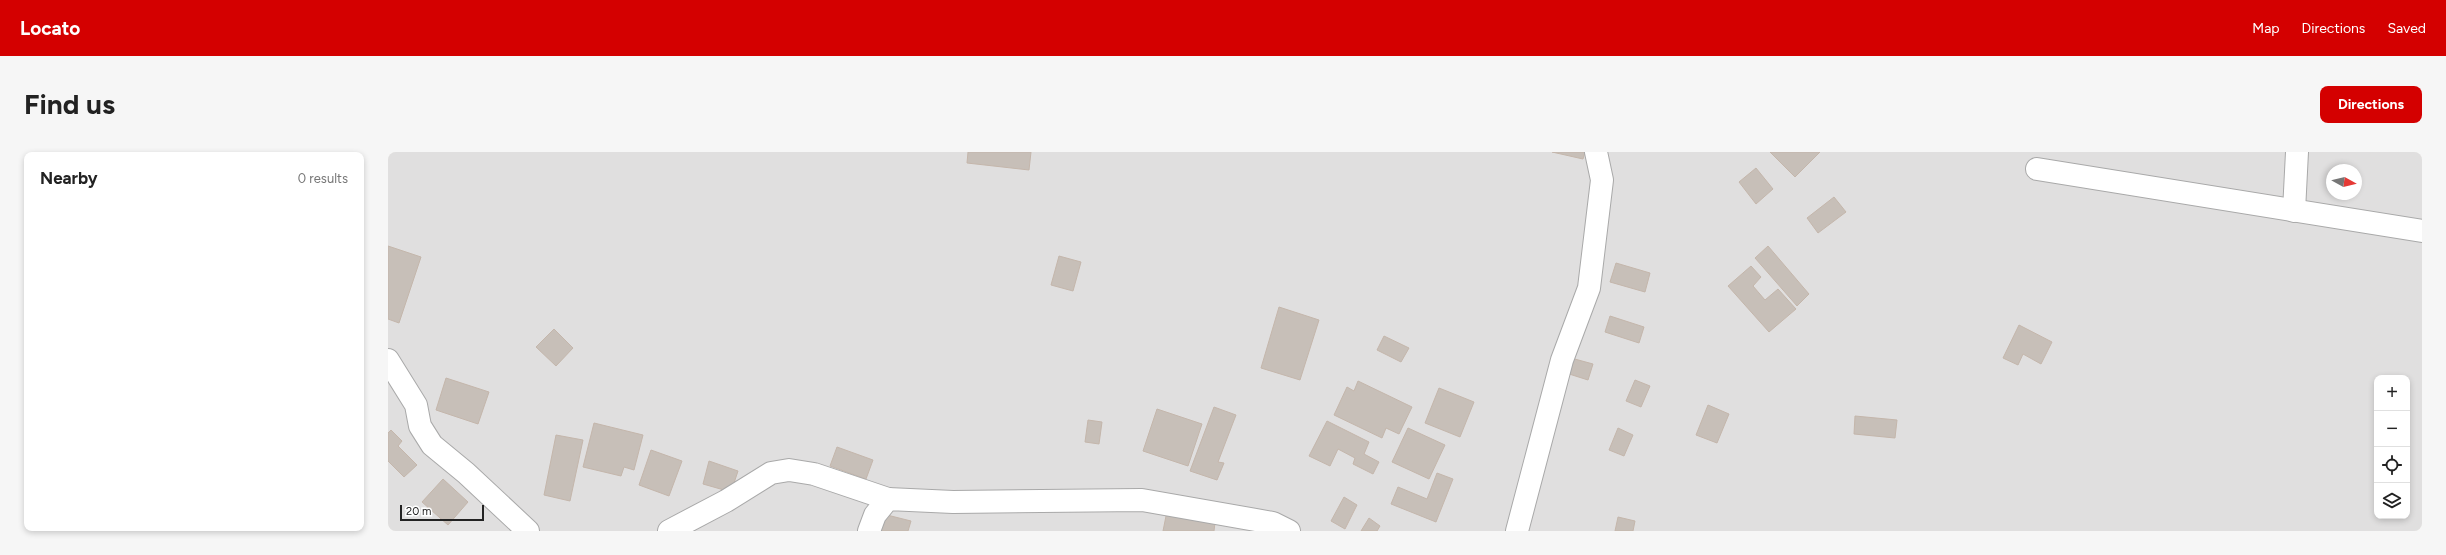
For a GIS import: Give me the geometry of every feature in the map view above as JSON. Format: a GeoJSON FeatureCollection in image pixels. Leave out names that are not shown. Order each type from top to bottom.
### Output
{"type":"FeatureCollection","features":[{"type":"Feature","properties":{"kind":"street"},"geometry":{"type":"LineString","coordinates":[[1516,531],[1559,367],[1589,288],[1602,180],[1596,152]]}},
{"type":"Feature","properties":{"kind":"street"},"geometry":{"type":"LineString","coordinates":[[2294,211],[2297,152]]}},
{"type":"Feature","properties":{"kind":"street"},"geometry":{"type":"LineString","coordinates":[[2037,170],[2422,231]]}},
{"type":"Feature","properties":{"kind":"street"},"geometry":{"type":"LineString","coordinates":[[388,360],[416,405],[420,426],[432,445],[466,473],[528,531]]}},
{"type":"Feature","properties":{"kind":"street"},"geometry":{"type":"LineString","coordinates":[[669,531],[720,505],[771,473],[789,470],[814,474],[888,499],[953,502],[1142,500],[1273,523],[1289,531]]}},
{"type":"Feature","properties":{"kind":"street"},"geometry":{"type":"LineString","coordinates":[[869,531],[875,515],[888,499]]}},
{"type":"Feature","properties":{"kind":"shaded area"},"geometry":{"type":"Polygon","coordinates":[[[388,152],[2422,152],[2422,531],[388,531],[388,152]]]}},
{"type":"Feature","properties":{"kind":"building"},"geometry":{"type":"Polygon","coordinates":[[[968,152],[1031,152],[1029,170],[967,163],[968,152]]]}},
{"type":"Feature","properties":{"kind":"building"},"geometry":{"type":"Polygon","coordinates":[[[1552,152],[1585,152],[1583,159],[1552,152]]]}},
{"type":"Feature","properties":{"kind":"building"},"geometry":{"type":"Polygon","coordinates":[[[1770,152],[1820,152],[1795,177],[1770,152]]]}},
{"type":"Feature","properties":{"kind":"building"},"geometry":{"type":"Polygon","coordinates":[[[1756,168],[1773,189],[1756,204],[1739,182],[1756,168]]]}},
{"type":"Feature","properties":{"kind":"building"},"geometry":{"type":"Polygon","coordinates":[[[1834,197],[1846,212],[1818,233],[1807,218],[1834,197]]]}},
{"type":"Feature","properties":{"kind":"building"},"geometry":{"type":"Polygon","coordinates":[[[388,246],[421,257],[399,323],[388,319],[388,246]]]}},
{"type":"Feature","properties":{"kind":"building"},"geometry":{"type":"Polygon","coordinates":[[[1768,246],[1809,294],[1797,306],[1755,258],[1768,246]]]}},
{"type":"Feature","properties":{"kind":"building"},"geometry":{"type":"Polygon","coordinates":[[[1059,256],[1081,262],[1073,291],[1051,285],[1059,256]]]}},
{"type":"Feature","properties":{"kind":"building"},"geometry":{"type":"Polygon","coordinates":[[[1616,263],[1650,273],[1645,292],[1610,282],[1616,263]]]}},
{"type":"Feature","properties":{"kind":"building"},"geometry":{"type":"Polygon","coordinates":[[[1751,266],[1761,277],[1753,286],[1765,300],[1778,289],[1796,309],[1769,332],[1728,286],[1751,266]]]}},
{"type":"Feature","properties":{"kind":"building"},"geometry":{"type":"Polygon","coordinates":[[[1279,307],[1319,320],[1300,380],[1261,368],[1279,307]]]}},
{"type":"Feature","properties":{"kind":"building"},"geometry":{"type":"Polygon","coordinates":[[[1610,316],[1644,327],[1639,343],[1605,332],[1610,316]]]}},
{"type":"Feature","properties":{"kind":"building"},"geometry":{"type":"Polygon","coordinates":[[[2019,325],[2052,342],[2041,364],[2023,354],[2018,365],[2003,358],[2019,325]]]}},
{"type":"Feature","properties":{"kind":"building"},"geometry":{"type":"Polygon","coordinates":[[[554,329],[573,348],[556,366],[536,347],[554,329]]]}},
{"type":"Feature","properties":{"kind":"building"},"geometry":{"type":"Polygon","coordinates":[[[1384,336],[1409,348],[1401,362],[1377,350],[1384,336]]]}},
{"type":"Feature","properties":{"kind":"building"},"geometry":{"type":"Polygon","coordinates":[[[1571,358],[1593,364],[1588,380],[1566,373],[1571,358]]]}},
{"type":"Feature","properties":{"kind":"building"},"geometry":{"type":"Polygon","coordinates":[[[446,378],[489,392],[478,424],[436,410],[446,378]]]}},
{"type":"Feature","properties":{"kind":"building"},"geometry":{"type":"Polygon","coordinates":[[[1635,380],[1650,386],[1641,407],[1626,401],[1635,380]]]}},
{"type":"Feature","properties":{"kind":"building"},"geometry":{"type":"Polygon","coordinates":[[[1358,381],[1412,407],[1399,434],[1386,428],[1382,438],[1334,415],[1347,387],[1354,391],[1358,381]]]}},
{"type":"Feature","properties":{"kind":"building"},"geometry":{"type":"Polygon","coordinates":[[[1439,388],[1474,402],[1460,437],[1425,423],[1439,388]]]}},
{"type":"Feature","properties":{"kind":"building"},"geometry":{"type":"Polygon","coordinates":[[[1708,405],[1729,414],[1717,443],[1696,435],[1708,405]]]}},
{"type":"Feature","properties":{"kind":"building"},"geometry":{"type":"Polygon","coordinates":[[[1214,407],[1236,415],[1218,462],[1224,463],[1217,480],[1190,471],[1214,407]]]}},
{"type":"Feature","properties":{"kind":"building"},"geometry":{"type":"Polygon","coordinates":[[[1157,409],[1202,424],[1188,466],[1143,451],[1157,409]]]}},
{"type":"Feature","properties":{"kind":"building"},"geometry":{"type":"Polygon","coordinates":[[[1855,416],[1897,420],[1895,438],[1854,434],[1855,416]]]}},
{"type":"Feature","properties":{"kind":"building"},"geometry":{"type":"Polygon","coordinates":[[[1088,420],[1102,422],[1099,444],[1085,442],[1088,420]]]}},
{"type":"Feature","properties":{"kind":"building"},"geometry":{"type":"Polygon","coordinates":[[[1327,421],[1369,442],[1364,454],[1379,462],[1373,474],[1353,464],[1355,458],[1338,449],[1330,466],[1309,456],[1327,421]]]}},
{"type":"Feature","properties":{"kind":"building"},"geometry":{"type":"Polygon","coordinates":[[[594,423],[643,435],[634,470],[624,467],[621,476],[583,467],[594,423]]]}},
{"type":"Feature","properties":{"kind":"building"},"geometry":{"type":"Polygon","coordinates":[[[1408,428],[1445,445],[1429,479],[1392,462],[1408,428]]]}},
{"type":"Feature","properties":{"kind":"building"},"geometry":{"type":"Polygon","coordinates":[[[1618,428],[1633,435],[1624,456],[1609,450],[1618,428]]]}},
{"type":"Feature","properties":{"kind":"building"},"geometry":{"type":"Polygon","coordinates":[[[391,430],[402,441],[398,446],[417,465],[404,477],[388,461],[388,433],[391,430]]]}},
{"type":"Feature","properties":{"kind":"building"},"geometry":{"type":"Polygon","coordinates":[[[556,435],[583,440],[570,501],[544,495],[556,435]]]}},
{"type":"Feature","properties":{"kind":"building"},"geometry":{"type":"Polygon","coordinates":[[[837,447],[873,460],[866,479],[830,466],[837,447]]]}},
{"type":"Feature","properties":{"kind":"building"},"geometry":{"type":"Polygon","coordinates":[[[651,450],[682,461],[669,496],[639,485],[651,450]]]}},
{"type":"Feature","properties":{"kind":"building"},"geometry":{"type":"Polygon","coordinates":[[[709,461],[738,471],[731,492],[703,484],[709,461]]]}},
{"type":"Feature","properties":{"kind":"building"},"geometry":{"type":"Polygon","coordinates":[[[1437,473],[1453,479],[1436,522],[1391,504],[1398,487],[1427,499],[1437,473]]]}},
{"type":"Feature","properties":{"kind":"building"},"geometry":{"type":"Polygon","coordinates":[[[443,479],[468,502],[448,525],[422,502],[443,479]]]}},
{"type":"Feature","properties":{"kind":"building"},"geometry":{"type":"Polygon","coordinates":[[[1344,497],[1357,505],[1345,529],[1331,521],[1344,497]]]}},
{"type":"Feature","properties":{"kind":"building"},"geometry":{"type":"Polygon","coordinates":[[[1168,506],[1215,523],[1214,531],[1163,531],[1168,506]]]}},
{"type":"Feature","properties":{"kind":"building"},"geometry":{"type":"Polygon","coordinates":[[[883,514],[911,521],[908,531],[879,531],[883,514]]]}},
{"type":"Feature","properties":{"kind":"building"},"geometry":{"type":"Polygon","coordinates":[[[1618,517],[1635,521],[1633,531],[1615,531],[1618,517]]]}},
{"type":"Feature","properties":{"kind":"building"},"geometry":{"type":"Polygon","coordinates":[[[1369,518],[1380,526],[1377,531],[1361,531],[1369,518]]]}}]}
